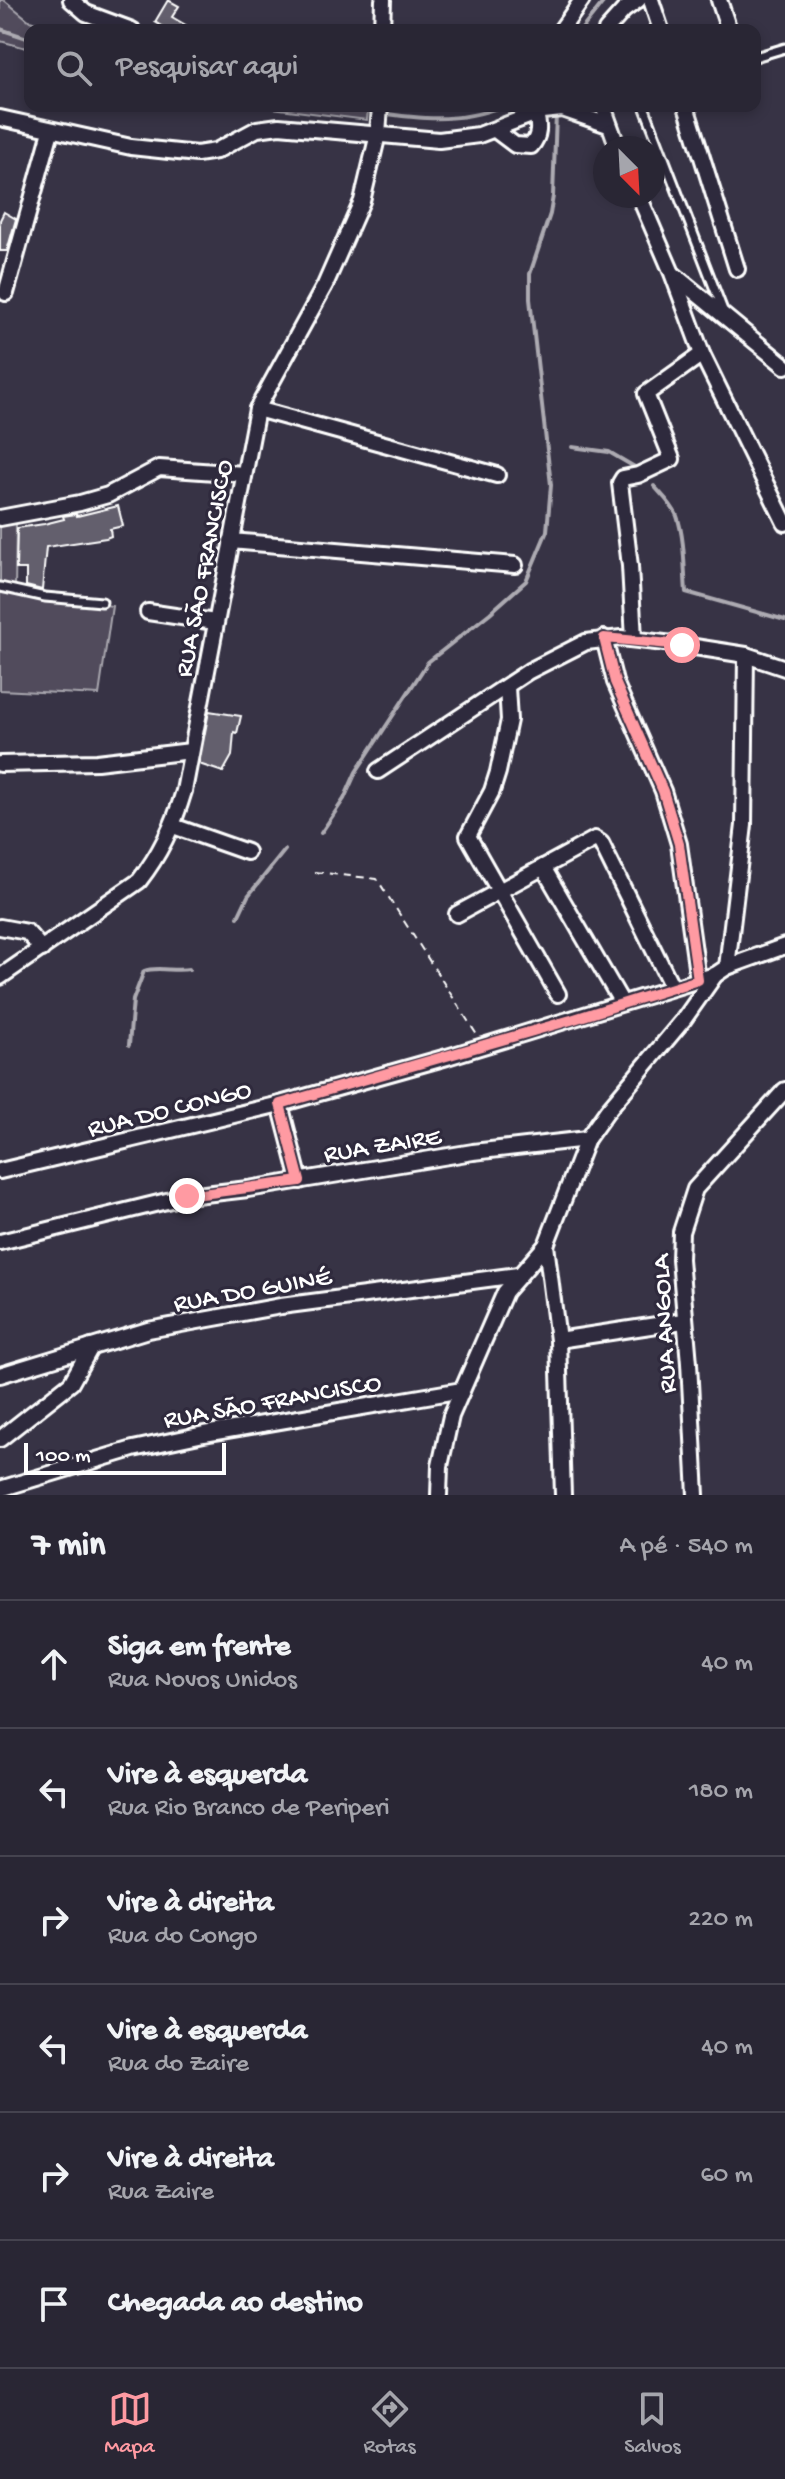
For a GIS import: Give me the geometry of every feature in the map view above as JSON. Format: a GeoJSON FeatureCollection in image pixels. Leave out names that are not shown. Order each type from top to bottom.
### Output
{"type":"FeatureCollection","features":[{"type":"Feature","properties":{"kind":"street"},"geometry":{"type":"LineString","coordinates":[[71,0],[86,13],[116,24]]}},
{"type":"Feature","properties":{"kind":"street"},"geometry":{"type":"LineString","coordinates":[[382,24],[383,0]]}},
{"type":"Feature","properties":{"kind":"street"},"geometry":{"type":"LineString","coordinates":[[565,24],[582,0]]}},
{"type":"Feature","properties":{"kind":"street"},"geometry":{"type":"LineString","coordinates":[[618,24],[638,0]]}},
{"type":"Feature","properties":{"kind":"street"},"geometry":{"type":"LineString","coordinates":[[651,0],[659,24]]}},
{"type":"Feature","properties":{"kind":"street"},"geometry":{"type":"LineString","coordinates":[[719,0],[727,24]]}},
{"type":"Feature","properties":{"kind":"street","name":"RUA SÃO FRANCISCO"},"geometry":{"type":"LineString","coordinates":[[0,977],[139,881],[156,859],[173,826],[184,791],[257,409],[325,285],[362,201],[380,112]]}},
{"type":"Feature","properties":{"kind":"street"},"geometry":{"type":"LineString","coordinates":[[0,118],[131,147],[197,154],[216,151],[269,126],[378,132],[439,140],[479,135],[539,112],[537,139],[531,146],[515,145],[495,130]]}},
{"type":"Feature","properties":{"kind":"street"},"geometry":{"type":"LineString","coordinates":[[577,112],[608,125]]}},
{"type":"Feature","properties":{"kind":"street"},"geometry":{"type":"LineString","coordinates":[[605,112],[613,136]]}},
{"type":"Feature","properties":{"kind":"street"},"geometry":{"type":"LineString","coordinates":[[688,112],[737,269]]}},
{"type":"Feature","properties":{"kind":"street"},"geometry":{"type":"LineString","coordinates":[[6,293],[51,131]]}},
{"type":"Feature","properties":{"kind":"street"},"geometry":{"type":"LineString","coordinates":[[644,208],[702,354],[785,523]]}},
{"type":"Feature","properties":{"kind":"street"},"geometry":{"type":"LineString","coordinates":[[672,273],[785,366]]}},
{"type":"Feature","properties":{"kind":"street"},"geometry":{"type":"LineString","coordinates":[[634,639],[630,566],[620,483],[623,478],[638,475],[672,459],[646,394],[702,354]]}},
{"type":"Feature","properties":{"kind":"street"},"geometry":{"type":"LineString","coordinates":[[257,409],[497,475]]}},
{"type":"Feature","properties":{"kind":"street"},"geometry":{"type":"LineString","coordinates":[[0,518],[108,495],[159,468],[244,474]]}},
{"type":"Feature","properties":{"kind":"street"},"geometry":{"type":"LineString","coordinates":[[231,541],[515,565]]}},
{"type":"Feature","properties":{"kind":"street"},"geometry":{"type":"LineString","coordinates":[[148,612],[215,622]]}},
{"type":"Feature","properties":{"kind":"street"},"geometry":{"type":"LineString","coordinates":[[604,638],[615,682],[663,791],[679,844],[698,980]]}},
{"type":"Feature","properties":{"kind":"street"},"geometry":{"type":"LineString","coordinates":[[378,771],[568,649],[604,638],[634,639],[746,655],[785,668]]}},
{"type":"Feature","properties":{"kind":"street"},"geometry":{"type":"LineString","coordinates":[[439,1495],[440,1466],[446,1437],[462,1390],[505,1292],[546,1245],[587,1139],[721,971],[744,825],[746,655]]}},
{"type":"Feature","properties":{"kind":"street"},"geometry":{"type":"LineString","coordinates":[[507,687],[509,720],[498,772],[492,791],[468,833],[470,842],[558,994]]}},
{"type":"Feature","properties":{"kind":"street"},"geometry":{"type":"LineString","coordinates":[[0,764],[97,762],[191,751]]}},
{"type":"Feature","properties":{"kind":"street"},"geometry":{"type":"LineString","coordinates":[[173,826],[247,852]]}},
{"type":"Feature","properties":{"kind":"street"},"geometry":{"type":"LineString","coordinates":[[457,914],[595,839],[601,843],[672,987]]}},
{"type":"Feature","properties":{"kind":"street"},"geometry":{"type":"LineString","coordinates":[[543,867],[622,1003]]}},
{"type":"Feature","properties":{"kind":"street"},"geometry":{"type":"LineString","coordinates":[[0,927],[27,932],[42,949]]}},
{"type":"Feature","properties":{"kind":"street","name":"RUA DO CONGO"},"geometry":{"type":"LineString","coordinates":[[0,1171],[280,1104],[484,1046],[698,980],[785,946]]}},
{"type":"Feature","properties":{"kind":"street","name":"RUA ANGOLA"},"geometry":{"type":"LineString","coordinates":[[696,1495],[689,1363],[683,1321],[681,1232],[695,1189],[785,1090]]}},
{"type":"Feature","properties":{"kind":"street"},"geometry":{"type":"LineString","coordinates":[[280,1104],[300,1181]]}},
{"type":"Feature","properties":{"kind":"street","name":"RUA ZAIRE"},"geometry":{"type":"LineString","coordinates":[[0,1242],[187,1196],[473,1152],[587,1139]]}},
{"type":"Feature","properties":{"kind":"street"},"geometry":{"type":"LineString","coordinates":[[546,1245],[558,1340],[563,1495]]}},
{"type":"Feature","properties":{"kind":"street","name":"RUA DO GUINÉ"},"geometry":{"type":"LineString","coordinates":[[0,1375],[148,1330],[281,1306],[518,1275]]}},
{"type":"Feature","properties":{"kind":"street"},"geometry":{"type":"LineString","coordinates":[[558,1340],[683,1321]]}},
{"type":"Feature","properties":{"kind":"street"},"geometry":{"type":"LineString","coordinates":[[0,1439],[71,1383],[91,1347]]}},
{"type":"Feature","properties":{"kind":"street","name":"RUA SÃO FRANCISCO"},"geometry":{"type":"LineString","coordinates":[[0,1489],[133,1449],[462,1390]]}},
{"type":"Feature","properties":{"kind":"lane"},"geometry":{"type":"LineString","coordinates":[[761,55],[785,48]]}},
{"type":"Feature","properties":{"kind":"lane"},"geometry":{"type":"LineString","coordinates":[[646,112],[727,319]]}},
{"type":"Feature","properties":{"kind":"lane"},"geometry":{"type":"LineString","coordinates":[[0,587],[45,597],[102,602]]}},
{"type":"Feature","properties":{"kind":"path"},"geometry":{"type":"LineString","coordinates":[[315,872],[377,879],[484,1046]]}},
{"type":"Feature","properties":{"kind":"shaded area"},"geometry":{"type":"Polygon","coordinates":[[[0,0],[38,24],[24,24],[24,47],[0,41],[0,0]]]}},
{"type":"Feature","properties":{"kind":"shaded area"},"geometry":{"type":"Polygon","coordinates":[[[304,112],[368,112],[367,120],[304,112]]]}},
{"type":"Feature","properties":{"kind":"shaded area"},"geometry":{"type":"Polygon","coordinates":[[[16,523],[15,591],[112,606],[99,695],[0,690],[0,525],[16,523]]]}},
{"type":"Feature","properties":{"kind":"building"},"geometry":{"type":"Polygon","coordinates":[[[168,0],[179,6],[172,17],[184,24],[158,24],[155,22],[168,0]]]}},
{"type":"Feature","properties":{"kind":"building"},"geometry":{"type":"Polygon","coordinates":[[[4,212],[16,219],[7,251],[0,251],[0,220],[4,212]]]}},
{"type":"Feature","properties":{"kind":"building"},"geometry":{"type":"Polygon","coordinates":[[[118,506],[123,526],[110,529],[111,536],[106,538],[46,547],[42,590],[26,586],[26,569],[16,569],[17,528],[118,506]]]}},
{"type":"Feature","properties":{"kind":"building"},"geometry":{"type":"Polygon","coordinates":[[[209,711],[241,716],[237,733],[234,732],[232,756],[223,772],[199,764],[209,711]]]}},
{"type":"Feature","properties":{"kind":"waterway"},"geometry":{"type":"LineString","coordinates":[[586,24],[605,0]]}},
{"type":"Feature","properties":{"kind":"waterway"},"geometry":{"type":"LineString","coordinates":[[0,29],[24,37]]}},
{"type":"Feature","properties":{"kind":"waterway"},"geometry":{"type":"LineString","coordinates":[[373,112],[419,118],[461,117],[485,112]]}},
{"type":"Feature","properties":{"kind":"waterway"},"geometry":{"type":"LineString","coordinates":[[321,833],[344,799],[356,772],[428,662],[526,581],[547,531],[551,485],[530,299],[530,274],[553,196],[556,114]]}},
{"type":"Feature","properties":{"kind":"waterway"},"geometry":{"type":"LineString","coordinates":[[572,447],[609,452],[638,469]]}},
{"type":"Feature","properties":{"kind":"waterway"},"geometry":{"type":"LineString","coordinates":[[654,486],[670,504],[680,525],[686,592],[785,620]]}},
{"type":"Feature","properties":{"kind":"waterway"},"geometry":{"type":"LineString","coordinates":[[238,917],[248,896],[285,850]]}},
{"type":"Feature","properties":{"kind":"waterway"},"geometry":{"type":"LineString","coordinates":[[129,1045],[133,1000],[144,971],[189,969]]}},
{"type":"Feature","properties":{"kind":"route"},"geometry":{"type":"LineString","coordinates":[[187,1196],[300,1181],[280,1104],[447,1057],[698,980],[679,844],[663,791],[626,713],[604,638],[682,645]]}}]}
